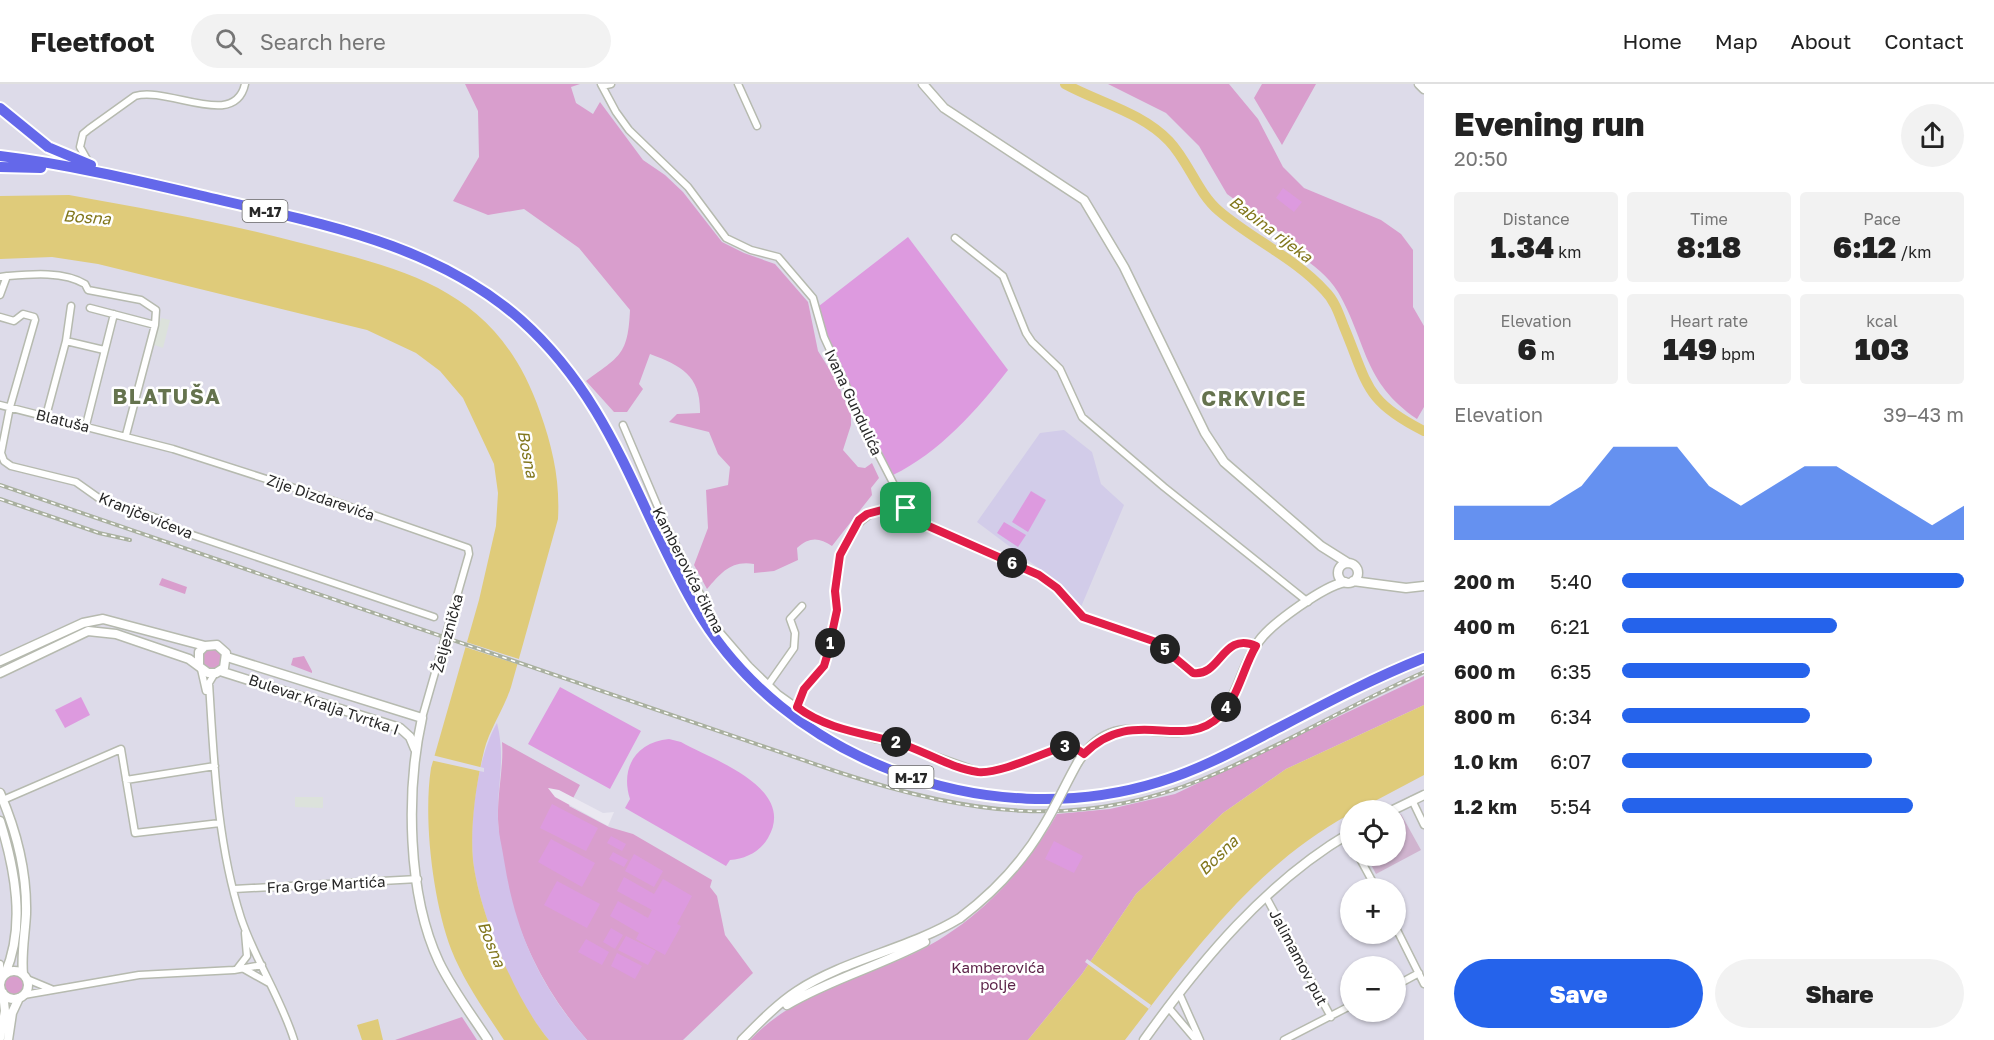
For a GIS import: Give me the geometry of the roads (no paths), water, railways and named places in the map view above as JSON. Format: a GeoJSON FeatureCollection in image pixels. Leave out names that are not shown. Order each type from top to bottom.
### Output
{"type":"FeatureCollection","features":[{"type":"Feature","properties":{"kind":"highway"},"geometry":{"type":"LineString","coordinates":[[0,108],[48,147],[92,165],[124,172],[139,181]]}},
{"type":"Feature","properties":{"kind":"highway","name":"M-17"},"geometry":{"type":"LineString","coordinates":[[0,156],[139,181],[319,224],[389,244],[456,274],[511,312],[549,348],[594,405],[624,460],[679,577],[701,617],[727,653],[758,687],[806,726],[850,752],[889,769],[943,787],[1012,798],[1076,798],[1158,783],[1231,753],[1424,658]]}},
{"type":"Feature","properties":{"kind":"highway"},"geometry":{"type":"LineString","coordinates":[[0,167],[40,168],[121,182],[139,181]]}},
{"type":"Feature","properties":{"kind":"street"},"geometry":{"type":"LineString","coordinates":[[92,165],[80,147],[84,134],[135,96],[144,93],[195,103],[229,106],[238,100],[245,84]]}},
{"type":"Feature","properties":{"kind":"street"},"geometry":{"type":"LineString","coordinates":[[601,85],[611,84]]}},
{"type":"Feature","properties":{"kind":"street"},"geometry":{"type":"LineString","coordinates":[[738,84],[757,126]]}},
{"type":"Feature","properties":{"kind":"street"},"geometry":{"type":"LineString","coordinates":[[923,84],[944,108],[1066,185],[1090,207],[1124,267],[1215,450],[1224,462],[1327,550],[1334,558],[1338,572],[1349,581]]}},
{"type":"Feature","properties":{"kind":"street"},"geometry":{"type":"LineString","coordinates":[[1419,84],[1424,89]]}},
{"type":"Feature","properties":{"kind":"street","name":"Ivana Gundulića"},"geometry":{"type":"LineString","coordinates":[[601,85],[629,130],[667,164],[688,187],[726,238],[751,250],[778,257],[813,298],[824,337],[906,508],[926,525],[1050,582],[1083,617],[1156,642],[1193,673],[1208,669],[1237,644],[1245,642],[1256,646]]}},
{"type":"Feature","properties":{"kind":"street"},"geometry":{"type":"LineString","coordinates":[[955,238],[1003,276],[1026,333],[1066,378],[1082,417],[1164,487],[1308,602]]}},
{"type":"Feature","properties":{"kind":"street"},"geometry":{"type":"LineString","coordinates":[[0,296],[3,276],[44,275],[69,278],[85,284],[88,290],[141,300],[156,310],[155,325],[126,435]]}},
{"type":"Feature","properties":{"kind":"street"},"geometry":{"type":"LineString","coordinates":[[46,416],[66,341],[72,306]]}},
{"type":"Feature","properties":{"kind":"street"},"geometry":{"type":"LineString","coordinates":[[90,308],[155,325]]}},
{"type":"Feature","properties":{"kind":"street","name":"Kranjčevićeva"},"geometry":{"type":"LineString","coordinates":[[0,316],[14,321],[23,314],[35,320],[10,407],[1,453],[4,461],[11,465],[76,482],[100,499],[159,519],[166,526],[434,616]]}},
{"type":"Feature","properties":{"kind":"street"},"geometry":{"type":"LineString","coordinates":[[86,425],[114,314]]}},
{"type":"Feature","properties":{"kind":"street"},"geometry":{"type":"LineString","coordinates":[[66,341],[104,350]]}},
{"type":"Feature","properties":{"kind":"street","name":"Blatuša"},"geometry":{"type":"LineString","coordinates":[[0,405],[126,435],[173,449]]}},
{"type":"Feature","properties":{"kind":"street","name":"Kamberovića čikma"},"geometry":{"type":"LineString","coordinates":[[623,425],[658,509],[718,630],[768,685],[809,716],[875,739],[895,742],[980,772],[1008,766],[1065,746],[1074,747],[1084,754]]}},
{"type":"Feature","properties":{"kind":"street","name":"Zije Dizdarevića"},"geometry":{"type":"LineString","coordinates":[[173,449],[319,496],[468,548]]}},
{"type":"Feature","properties":{"kind":"street"},"geometry":{"type":"LineString","coordinates":[[797,707],[804,689],[824,666],[837,610],[835,591],[840,555],[859,520],[867,514],[897,506],[906,508]]}},
{"type":"Feature","properties":{"kind":"street","name":"Željeznička"},"geometry":{"type":"LineString","coordinates":[[422,722],[442,657],[469,554],[468,548]]}},
{"type":"Feature","properties":{"kind":"street"},"geometry":{"type":"LineString","coordinates":[[1327,550],[1375,582]]}},
{"type":"Feature","properties":{"kind":"street"},"geometry":{"type":"LineString","coordinates":[[1322,594],[1348,562]]}},
{"type":"Feature","properties":{"kind":"street"},"geometry":{"type":"LineString","coordinates":[[1349,581],[1357,570]]}},
{"type":"Feature","properties":{"kind":"street"},"geometry":{"type":"LineString","coordinates":[[742,1040],[782,1003],[812,983],[922,938],[960,918],[987,897],[1026,853],[1042,830],[1084,754],[1101,740],[1127,730],[1186,732],[1212,722],[1230,701],[1256,646],[1266,634],[1308,602],[1349,581],[1375,582],[1406,588],[1424,586]]}},
{"type":"Feature","properties":{"kind":"street"},"geometry":{"type":"LineString","coordinates":[[768,685],[791,655],[795,633],[790,619],[802,606]]}},
{"type":"Feature","properties":{"kind":"street","name":"Bulevar Kralja Tvrtka I"},"geometry":{"type":"LineString","coordinates":[[0,661],[83,623],[103,619],[205,646],[213,644],[220,646],[227,657],[422,722]]}},
{"type":"Feature","properties":{"kind":"street","name":"Bulevar Kralja Tvrtka I"},"geometry":{"type":"LineString","coordinates":[[0,673],[88,631],[116,634],[200,666],[208,673],[218,672],[249,678],[400,728],[410,737],[416,753]]}},
{"type":"Feature","properties":{"kind":"street"},"geometry":{"type":"LineString","coordinates":[[205,646],[199,652],[200,666],[210,703]]}},
{"type":"Feature","properties":{"kind":"street"},"geometry":{"type":"LineString","coordinates":[[227,657],[225,665],[208,683],[220,823],[242,920],[247,956],[243,964],[234,970]]}},
{"type":"Feature","properties":{"kind":"street"},"geometry":{"type":"LineString","coordinates":[[400,728],[415,730],[422,722]]}},
{"type":"Feature","properties":{"kind":"street"},"geometry":{"type":"LineString","coordinates":[[422,722],[411,803],[412,843],[425,922],[439,961],[488,1040]]}},
{"type":"Feature","properties":{"kind":"street"},"geometry":{"type":"LineString","coordinates":[[8,1040],[12,1013],[28,987],[25,976],[25,890],[19,852],[1,796],[121,749],[135,833],[220,823]]}},
{"type":"Feature","properties":{"kind":"street"},"geometry":{"type":"LineString","coordinates":[[126,780],[215,766]]}},
{"type":"Feature","properties":{"kind":"street"},"geometry":{"type":"LineString","coordinates":[[1406,803],[1424,795]]}},
{"type":"Feature","properties":{"kind":"street"},"geometry":{"type":"LineString","coordinates":[[1412,800],[1424,825]]}},
{"type":"Feature","properties":{"kind":"street"},"geometry":{"type":"LineString","coordinates":[[0,820],[15,892],[15,933],[10,962],[3,977]]}},
{"type":"Feature","properties":{"kind":"street"},"geometry":{"type":"LineString","coordinates":[[1144,1040],[1222,940],[1266,897],[1340,843]]}},
{"type":"Feature","properties":{"kind":"street","name":"Fra Grge Martića"},"geometry":{"type":"LineString","coordinates":[[234,889],[418,879]]}},
{"type":"Feature","properties":{"kind":"street","name":"Jalimamov put"},"geometry":{"type":"LineString","coordinates":[[1266,897],[1331,1017]]}},
{"type":"Feature","properties":{"kind":"street"},"geometry":{"type":"LineString","coordinates":[[242,920],[294,1040]]}},
{"type":"Feature","properties":{"kind":"street"},"geometry":{"type":"LineString","coordinates":[[1404,944],[1424,984]]}},
{"type":"Feature","properties":{"kind":"street"},"geometry":{"type":"LineString","coordinates":[[0,1038],[5,1011],[0,964],[6,965],[10,962]]}},
{"type":"Feature","properties":{"kind":"street"},"geometry":{"type":"LineString","coordinates":[[3,993],[9,998],[139,975],[234,970],[262,965]]}},
{"type":"Feature","properties":{"kind":"street"},"geometry":{"type":"LineString","coordinates":[[244,969],[272,986]]}},
{"type":"Feature","properties":{"kind":"street"},"geometry":{"type":"LineString","coordinates":[[3,977],[16,971],[54,990]]}},
{"type":"Feature","properties":{"kind":"street"},"geometry":{"type":"LineString","coordinates":[[1406,980],[1419,973]]}},
{"type":"Feature","properties":{"kind":"street"},"geometry":{"type":"LineString","coordinates":[[1179,993],[1198,1040]]}},
{"type":"Feature","properties":{"kind":"street"},"geometry":{"type":"LineString","coordinates":[[1168,1007],[1198,1040]]}},
{"type":"Feature","properties":{"kind":"street"},"geometry":{"type":"LineString","coordinates":[[1284,1040],[1340,1012]]}},
{"type":"Feature","properties":{"kind":"water","name":"Bosna"},"geometry":{"type":"Polygon","coordinates":[[[69,195],[269,235],[377,264],[412,276],[445,292],[474,312],[500,338],[522,371],[549,439],[557,478],[558,519],[511,687],[484,751],[474,805],[472,847],[483,904],[500,954],[524,1002],[549,1040],[504,1040],[482,1007],[451,949],[439,908],[431,860],[428,811],[431,768],[479,600],[496,526],[498,493],[494,464],[463,398],[440,371],[416,353],[367,330],[98,264],[52,257],[0,259],[0,196],[69,195]]]}},
{"type":"Feature","properties":{"kind":"water","name":"Bosna"},"geometry":{"type":"Polygon","coordinates":[[[1424,705],[1424,775],[1377,800],[1340,800],[1340,820],[1284,859],[1254,886],[1199,945],[1125,1040],[1028,1040],[1082,974],[1136,894],[1223,813],[1286,769],[1424,705]]]}},
{"type":"Feature","properties":{"kind":"water"},"geometry":{"type":"Polygon","coordinates":[[[378,1019],[383,1040],[362,1040],[357,1025],[378,1019]]]}},
{"type":"Feature","properties":{"kind":"waterway","name":"Babina rijeka"},"geometry":{"type":"LineString","coordinates":[[1065,84],[1133,115],[1158,131],[1176,149],[1205,195],[1219,211],[1313,279],[1334,303],[1370,389],[1390,410],[1424,431]]}},
{"type":"Feature","properties":{"kind":"railway"},"geometry":{"type":"LineString","coordinates":[[0,485],[838,772],[931,798],[976,806],[1020,811],[1065,811],[1110,806],[1156,795],[1231,767],[1424,672]]}},
{"type":"Feature","properties":{"kind":"railway"},"geometry":{"type":"LineString","coordinates":[[0,499],[99,533],[130,540]]}},
{"type":"Feature","properties":{"kind":"district","name":"BLATUŠA"},"geometry":{"type":"Point","coordinates":[167,396]}},
{"type":"Feature","properties":{"kind":"district","name":"CRKVICE"},"geometry":{"type":"Point","coordinates":[1254,398]}},
{"type":"Feature","properties":{"kind":"park label","name":"Kamberovića polje"},"geometry":{"type":"Point","coordinates":[998,976]}}]}
